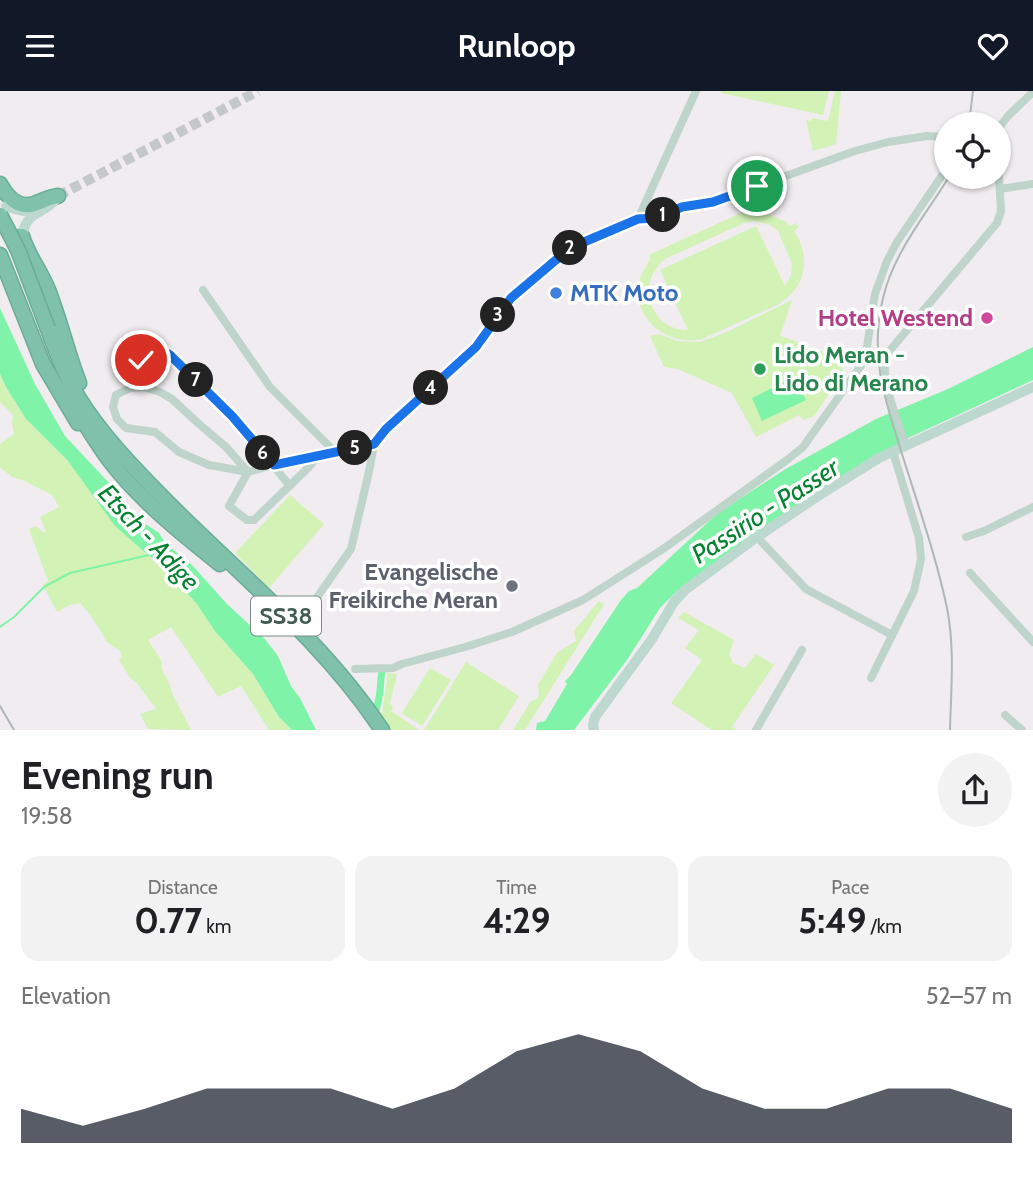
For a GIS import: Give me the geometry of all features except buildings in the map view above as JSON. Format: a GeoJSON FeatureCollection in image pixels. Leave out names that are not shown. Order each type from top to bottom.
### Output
{"type":"FeatureCollection","features":[{"type":"Feature","properties":{"kind":"highway"},"geometry":{"type":"LineString","coordinates":[[0,184],[10,198],[24,205],[58,196]]}},
{"type":"Feature","properties":{"kind":"highway","name":"SS38"},"geometry":{"type":"LineString","coordinates":[[6,208],[44,333]]}},
{"type":"Feature","properties":{"kind":"highway"},"geometry":{"type":"LineString","coordinates":[[0,255],[43,364],[79,425],[94,429],[93,410],[75,371],[40,271],[24,244],[23,231]]}},
{"type":"Feature","properties":{"kind":"highway","name":"SS38"},"geometry":{"type":"LineString","coordinates":[[0,233],[19,272],[68,395],[94,429],[111,462],[183,535],[221,565],[348,679],[374,730]]}},
{"type":"Feature","properties":{"kind":"highway","name":"SS38"},"geometry":{"type":"LineString","coordinates":[[94,429],[275,604],[348,679],[382,730]]}},
{"type":"Feature","properties":{"kind":"street"},"geometry":{"type":"LineString","coordinates":[[638,219],[696,91]]}},
{"type":"Feature","properties":{"kind":"street"},"geometry":{"type":"LineString","coordinates":[[1011,113],[1033,92]]}},
{"type":"Feature","properties":{"kind":"street"},"geometry":{"type":"LineString","coordinates":[[301,620],[351,549],[374,444],[386,429],[476,347],[511,298],[570,248],[638,219],[656,218],[682,207],[713,202],[855,151],[888,142],[934,137]]}},
{"type":"Feature","properties":{"kind":"street"},"geometry":{"type":"LineString","coordinates":[[1011,187],[1033,184]]}},
{"type":"Feature","properties":{"kind":"street"},"geometry":{"type":"LineString","coordinates":[[348,679],[512,632],[561,611],[663,549],[787,460],[807,441],[865,360],[875,295],[887,261],[897,241],[934,187]]}},
{"type":"Feature","properties":{"kind":"street"},"geometry":{"type":"LineString","coordinates":[[905,444],[885,373],[885,358],[997,223],[1001,211],[1000,189]]}},
{"type":"Feature","properties":{"kind":"street"},"geometry":{"type":"LineString","coordinates":[[6,208],[31,211],[58,196]]}},
{"type":"Feature","properties":{"kind":"street"},"geometry":{"type":"LineString","coordinates":[[23,231],[32,216],[53,203],[58,196]]}},
{"type":"Feature","properties":{"kind":"street"},"geometry":{"type":"LineString","coordinates":[[6,208],[21,216],[23,231]]}},
{"type":"Feature","properties":{"kind":"street"},"geometry":{"type":"LineString","coordinates":[[202,290],[270,387],[335,452]]}},
{"type":"Feature","properties":{"kind":"street"},"geometry":{"type":"LineString","coordinates":[[144,387],[141,360],[145,352],[154,348],[162,350],[232,416],[290,486]]}},
{"type":"Feature","properties":{"kind":"street"},"geometry":{"type":"LineString","coordinates":[[248,472],[226,447],[172,399],[160,392],[144,387],[131,388],[116,395],[114,407],[117,419],[126,428],[155,432],[179,452],[209,465],[248,472],[374,444]]}},
{"type":"Feature","properties":{"kind":"street"},"geometry":{"type":"LineString","coordinates":[[593,729],[595,717],[685,590],[757,537],[879,458],[1033,387]]}},
{"type":"Feature","properties":{"kind":"street"},"geometry":{"type":"LineString","coordinates":[[871,678],[914,591],[920,559],[919,538],[893,452]]}},
{"type":"Feature","properties":{"kind":"street"},"geometry":{"type":"LineString","coordinates":[[248,472],[229,506],[247,520],[254,520],[319,455]]}},
{"type":"Feature","properties":{"kind":"street"},"geometry":{"type":"LineString","coordinates":[[966,537],[1033,507]]}},
{"type":"Feature","properties":{"kind":"street"},"geometry":{"type":"LineString","coordinates":[[757,537],[806,589],[892,635]]}},
{"type":"Feature","properties":{"kind":"street"},"geometry":{"type":"LineString","coordinates":[[970,573],[1033,642]]}},
{"type":"Feature","properties":{"kind":"street"},"geometry":{"type":"LineString","coordinates":[[756,730],[802,650]]}},
{"type":"Feature","properties":{"kind":"street"},"geometry":{"type":"LineString","coordinates":[[1004,716],[1022,730]]}},
{"type":"Feature","properties":{"kind":"shaded area"},"geometry":{"type":"Polygon","coordinates":[[[721,91],[829,91],[823,115],[721,91]]]}},
{"type":"Feature","properties":{"kind":"shaded area"},"geometry":{"type":"Polygon","coordinates":[[[835,91],[841,91],[836,144],[813,151],[806,120],[812,121],[812,118],[828,121],[835,91]]]}},
{"type":"Feature","properties":{"kind":"shaded area"},"geometry":{"type":"Polygon","coordinates":[[[769,200],[773,209],[766,213],[790,226],[796,223],[799,227],[794,231],[802,248],[804,267],[799,284],[779,304],[702,339],[682,340],[654,327],[637,301],[640,278],[650,259],[649,255],[769,200]],[[754,221],[744,223],[665,259],[651,278],[649,287],[649,297],[656,314],[670,326],[688,330],[660,270],[756,226],[785,286],[791,275],[792,264],[778,231],[770,225],[754,221]]]}},
{"type":"Feature","properties":{"kind":"shaded area","name":"Lido Meran - Lido di Merano"},"geometry":{"type":"Polygon","coordinates":[[[792,300],[780,336],[844,358],[841,367],[844,372],[814,416],[803,420],[799,415],[756,437],[732,393],[678,369],[664,367],[650,336],[660,334],[677,341],[700,342],[792,300]]]}},
{"type":"Feature","properties":{"kind":"shaded area"},"geometry":{"type":"Polygon","coordinates":[[[0,374],[26,419],[68,461],[147,555],[171,575],[198,604],[215,631],[253,674],[279,717],[292,730],[269,730],[241,686],[218,697],[171,627],[148,640],[162,662],[161,667],[172,693],[191,730],[148,729],[140,714],[156,709],[130,678],[119,660],[122,657],[120,651],[107,642],[80,603],[57,612],[43,585],[48,581],[29,529],[36,526],[46,532],[40,517],[59,507],[52,495],[12,477],[0,467],[0,444],[14,434],[13,415],[0,402],[0,374]]]}},
{"type":"Feature","properties":{"kind":"shaded area"},"geometry":{"type":"Polygon","coordinates":[[[290,495],[324,524],[269,588],[235,553],[290,495]]]}},
{"type":"Feature","properties":{"kind":"shaded area"},"geometry":{"type":"Polygon","coordinates":[[[599,601],[604,604],[525,730],[513,730],[531,701],[539,696],[538,685],[557,653],[576,641],[574,631],[599,601]]]}},
{"type":"Feature","properties":{"kind":"shaded area"},"geometry":{"type":"Polygon","coordinates":[[[684,612],[734,640],[729,654],[733,663],[745,668],[756,654],[774,665],[732,727],[737,730],[712,730],[671,703],[702,660],[685,648],[699,630],[678,618],[684,612]]]}},
{"type":"Feature","properties":{"kind":"shaded area"},"geometry":{"type":"Polygon","coordinates":[[[466,662],[519,696],[498,730],[424,730],[466,662]]]}},
{"type":"Feature","properties":{"kind":"shaded area"},"geometry":{"type":"Polygon","coordinates":[[[430,668],[451,680],[422,726],[402,713],[430,668]]]}},
{"type":"Feature","properties":{"kind":"shaded area"},"geometry":{"type":"Polygon","coordinates":[[[388,673],[397,674],[390,703],[393,708],[391,711],[419,730],[387,730],[381,720],[388,673]]]}},
{"type":"Feature","properties":{"kind":"water","name":"Etsch - Adige"},"geometry":{"type":"Polygon","coordinates":[[[0,308],[35,384],[65,436],[141,521],[159,533],[166,544],[191,564],[227,604],[264,638],[278,656],[291,686],[316,730],[292,730],[279,717],[253,674],[215,631],[197,604],[171,575],[115,526],[68,461],[26,419],[0,374],[0,308]]]}},
{"type":"Feature","properties":{"kind":"water","name":"Passirio - Passer"},"geometry":{"type":"Polygon","coordinates":[[[1033,347],[1033,380],[908,438],[778,518],[677,591],[660,608],[627,660],[574,730],[536,730],[537,723],[545,721],[567,684],[565,681],[621,600],[718,513],[784,470],[876,419],[948,389],[1033,347]]]}},
{"type":"Feature","properties":{"kind":"water"},"geometry":{"type":"Polygon","coordinates":[[[795,377],[806,400],[762,421],[752,398],[795,377]]]}},
{"type":"Feature","properties":{"kind":"waterway","name":"Etsch - Adige"},"geometry":{"type":"LineString","coordinates":[[0,627],[44,587],[70,573],[149,555]]}},
{"type":"Feature","properties":{"kind":"waterway"},"geometry":{"type":"LineString","coordinates":[[375,716],[382,672]]}},
{"type":"Feature","properties":{"kind":"tunnel"},"geometry":{"type":"LineString","coordinates":[[58,196],[258,91]]}},
{"type":"Feature","properties":{"kind":"railway"},"geometry":{"type":"LineString","coordinates":[[970,112],[973,91]]}},
{"type":"Feature","properties":{"kind":"railway"},"geometry":{"type":"LineString","coordinates":[[941,189],[911,235],[888,281],[879,319],[878,359],[885,396],[947,608],[952,654],[950,730]]}},
{"type":"Feature","properties":{"kind":"railway"},"geometry":{"type":"LineString","coordinates":[[0,706],[14,730]]}},
{"type":"Feature","properties":{"kind":"place","name":"MTK Moto"},"geometry":{"type":"Point","coordinates":[556,293]}},
{"type":"Feature","properties":{"kind":"place","name":"Hotel Westend"},"geometry":{"type":"Point","coordinates":[987,318]}},
{"type":"Feature","properties":{"kind":"place","name":"Lido Meran - Lido di Merano"},"geometry":{"type":"Point","coordinates":[760,369]}},
{"type":"Feature","properties":{"kind":"place","name":"Evangelische Freikirche Meran"},"geometry":{"type":"Point","coordinates":[512,586]}},
{"type":"Feature","properties":{"kind":"route"},"geometry":{"type":"LineString","coordinates":[[141,360],[145,352],[154,348],[170,355],[232,416],[274,465],[374,444],[386,429],[476,347],[511,298],[570,248],[638,219],[656,218],[682,207],[713,202],[757,186]]}}]}
